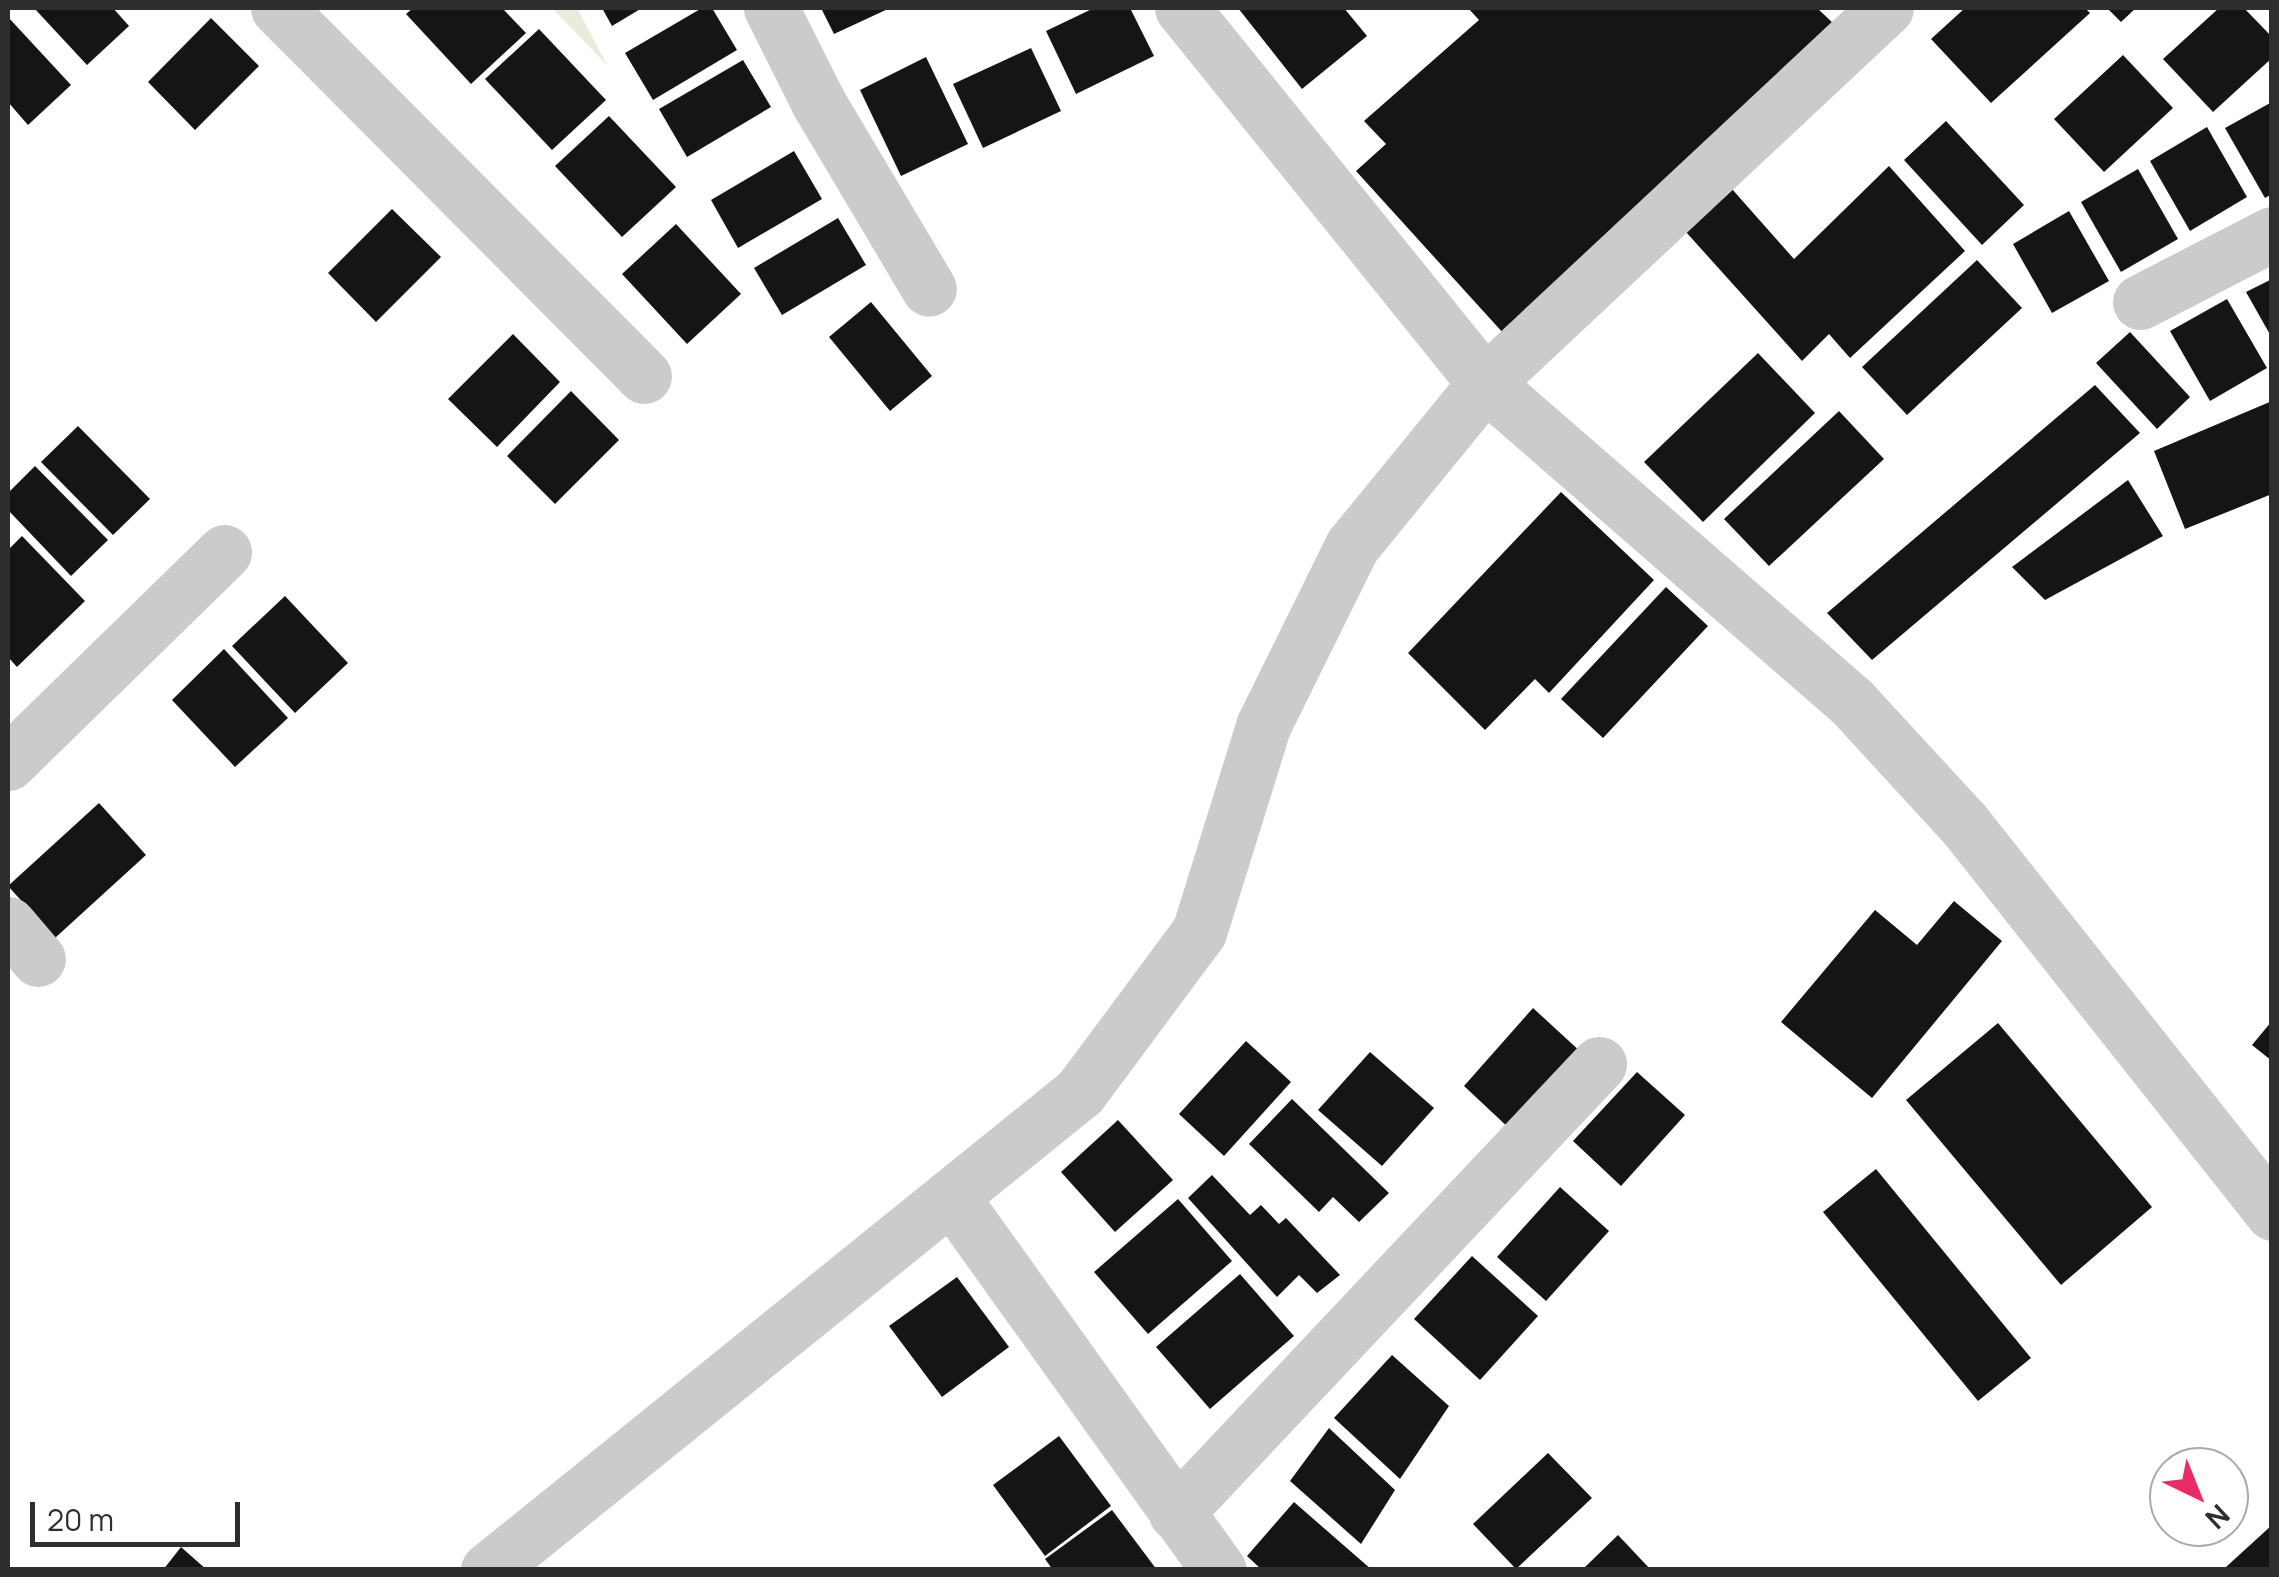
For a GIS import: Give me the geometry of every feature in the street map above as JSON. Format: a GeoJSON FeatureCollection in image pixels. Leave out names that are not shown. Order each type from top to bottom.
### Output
{"type":"FeatureCollection","features":[{"type":"Feature","properties":{"kind":"street"},"geometry":{"type":"LineString","coordinates":[[278,8],[644,376]]}},
{"type":"Feature","properties":{"kind":"street"},"geometry":{"type":"LineString","coordinates":[[771,8],[818,102],[929,288]]}},
{"type":"Feature","properties":{"kind":"street"},"geometry":{"type":"LineString","coordinates":[[1182,8],[1485,383],[1851,701],[1965,825],[2272,1214]]}},
{"type":"Feature","properties":{"kind":"street"},"geometry":{"type":"LineString","coordinates":[[488,1570],[1080,1092],[1199,932],[1263,726],[1352,546],[1485,383],[1886,8]]}},
{"type":"Feature","properties":{"kind":"street"},"geometry":{"type":"LineString","coordinates":[[2140,302],[2272,234]]}},
{"type":"Feature","properties":{"kind":"street"},"geometry":{"type":"LineString","coordinates":[[8,763],[224,552]]}},
{"type":"Feature","properties":{"kind":"street"},"geometry":{"type":"LineString","coordinates":[[1176,1513],[1599,1064]]}},
{"type":"Feature","properties":{"kind":"street"},"geometry":{"type":"LineString","coordinates":[[951,1196],[1219,1570]]}},
{"type":"Feature","properties":{"kind":"green space"},"geometry":{"type":"Polygon","coordinates":[[[552,8],[577,8],[607,65],[552,8]]]}},
{"type":"Feature","properties":{"kind":"building"},"geometry":{"type":"Polygon","coordinates":[[[34,8],[113,8],[129,26],[87,65],[34,8]]]}},
{"type":"Feature","properties":{"kind":"building"},"geometry":{"type":"Polygon","coordinates":[[[413,8],[502,8],[526,33],[471,84],[406,14],[413,8]]]}},
{"type":"Feature","properties":{"kind":"building"},"geometry":{"type":"Polygon","coordinates":[[[602,8],[642,8],[612,26],[602,8]]]}},
{"type":"Feature","properties":{"kind":"building"},"geometry":{"type":"Polygon","coordinates":[[[702,8],[712,8],[737,50],[653,100],[625,53],[702,8]]]}},
{"type":"Feature","properties":{"kind":"building"},"geometry":{"type":"Polygon","coordinates":[[[821,8],[890,8],[834,34],[821,8]]]}},
{"type":"Feature","properties":{"kind":"building"},"geometry":{"type":"Polygon","coordinates":[[[1094,8],[1130,8],[1154,56],[1076,94],[1046,31],[1094,8]]]}},
{"type":"Feature","properties":{"kind":"building"},"geometry":{"type":"Polygon","coordinates":[[[1238,8],[1344,8],[1367,36],[1302,89],[1238,8]]]}},
{"type":"Feature","properties":{"kind":"building"},"geometry":{"type":"Polygon","coordinates":[[[1468,8],[1817,8],[1834,24],[1504,334],[1356,171],[1386,144],[1364,121],[1479,20],[1468,8]]]}},
{"type":"Feature","properties":{"kind":"building"},"geometry":{"type":"Polygon","coordinates":[[[1965,8],[2085,8],[2090,13],[1991,103],[1931,39],[1965,8]]]}},
{"type":"Feature","properties":{"kind":"building"},"geometry":{"type":"Polygon","coordinates":[[[2107,8],[2136,8],[2121,22],[2107,8]]]}},
{"type":"Feature","properties":{"kind":"building"},"geometry":{"type":"Polygon","coordinates":[[[2219,8],[2244,8],[2272,37],[2272,58],[2213,112],[2163,59],[2219,8]]]}},
{"type":"Feature","properties":{"kind":"building"},"geometry":{"type":"Polygon","coordinates":[[[8,17],[71,85],[28,125],[8,102],[8,17]]]}},
{"type":"Feature","properties":{"kind":"building"},"geometry":{"type":"Polygon","coordinates":[[[211,18],[259,66],[195,130],[148,82],[211,18]]]}},
{"type":"Feature","properties":{"kind":"building"},"geometry":{"type":"Polygon","coordinates":[[[539,29],[606,100],[552,150],[485,79],[539,29]]]}},
{"type":"Feature","properties":{"kind":"building"},"geometry":{"type":"Polygon","coordinates":[[[1031,48],[1061,111],[983,148],[953,84],[1031,48]]]}},
{"type":"Feature","properties":{"kind":"building"},"geometry":{"type":"Polygon","coordinates":[[[2123,55],[2173,108],[2104,172],[2054,119],[2123,55]]]}},
{"type":"Feature","properties":{"kind":"building"},"geometry":{"type":"Polygon","coordinates":[[[926,57],[968,144],[901,176],[860,90],[926,57]]]}},
{"type":"Feature","properties":{"kind":"building"},"geometry":{"type":"Polygon","coordinates":[[[743,60],[771,107],[687,157],[659,109],[743,60]]]}},
{"type":"Feature","properties":{"kind":"building"},"geometry":{"type":"Polygon","coordinates":[[[2272,102],[2272,194],[2265,198],[2225,128],[2272,102]]]}},
{"type":"Feature","properties":{"kind":"building"},"geometry":{"type":"Polygon","coordinates":[[[609,116],[676,187],[622,237],[555,166],[609,116]]]}},
{"type":"Feature","properties":{"kind":"building"},"geometry":{"type":"Polygon","coordinates":[[[1946,121],[2024,205],[1982,245],[1904,160],[1946,121]]]}},
{"type":"Feature","properties":{"kind":"building"},"geometry":{"type":"Polygon","coordinates":[[[2207,127],[2247,197],[2190,231],[2150,161],[2207,127]]]}},
{"type":"Feature","properties":{"kind":"building"},"geometry":{"type":"Polygon","coordinates":[[[794,151],[822,199],[738,248],[711,200],[794,151]]]}},
{"type":"Feature","properties":{"kind":"building"},"geometry":{"type":"Polygon","coordinates":[[[1889,166],[1965,251],[1850,358],[1829,334],[1802,361],[1686,232],[1732,189],[1794,259],[1889,166]]]}},
{"type":"Feature","properties":{"kind":"building"},"geometry":{"type":"Polygon","coordinates":[[[2138,169],[2178,239],[2121,272],[2081,202],[2138,169]]]}},
{"type":"Feature","properties":{"kind":"building"},"geometry":{"type":"Polygon","coordinates":[[[392,209],[441,257],[376,322],[328,273],[392,209]]]}},
{"type":"Feature","properties":{"kind":"building"},"geometry":{"type":"Polygon","coordinates":[[[2069,211],[2109,281],[2052,313],[2013,244],[2069,211]]]}},
{"type":"Feature","properties":{"kind":"building"},"geometry":{"type":"Polygon","coordinates":[[[838,218],[866,265],[782,315],[754,268],[838,218]]]}},
{"type":"Feature","properties":{"kind":"building"},"geometry":{"type":"Polygon","coordinates":[[[676,224],[741,294],[687,344],[622,274],[676,224]]]}},
{"type":"Feature","properties":{"kind":"building"},"geometry":{"type":"Polygon","coordinates":[[[1977,260],[2022,308],[1907,415],[1862,367],[1977,260]]]}},
{"type":"Feature","properties":{"kind":"building"},"geometry":{"type":"Polygon","coordinates":[[[2272,279],[2272,338],[2246,292],[2272,279]]]}},
{"type":"Feature","properties":{"kind":"building"},"geometry":{"type":"Polygon","coordinates":[[[2227,299],[2267,368],[2210,401],[2170,331],[2227,299]]]}},
{"type":"Feature","properties":{"kind":"building"},"geometry":{"type":"Polygon","coordinates":[[[871,302],[932,376],[890,411],[829,337],[871,302]]]}},
{"type":"Feature","properties":{"kind":"building"},"geometry":{"type":"Polygon","coordinates":[[[2130,332],[2190,397],[2157,429],[2096,363],[2130,332]]]}},
{"type":"Feature","properties":{"kind":"building"},"geometry":{"type":"Polygon","coordinates":[[[513,334],[560,382],[497,447],[448,399],[513,334]]]}},
{"type":"Feature","properties":{"kind":"building"},"geometry":{"type":"Polygon","coordinates":[[[1758,353],[1815,413],[1703,522],[1644,462],[1758,353]]]}},
{"type":"Feature","properties":{"kind":"building"},"geometry":{"type":"Polygon","coordinates":[[[2095,385],[2140,433],[1872,660],[1827,613],[2095,385]]]}},
{"type":"Feature","properties":{"kind":"building"},"geometry":{"type":"Polygon","coordinates":[[[571,391],[619,440],[555,504],[507,456],[571,391]]]}},
{"type":"Feature","properties":{"kind":"building"},"geometry":{"type":"Polygon","coordinates":[[[2272,401],[2272,494],[2185,529],[2154,451],[2272,401]]]}},
{"type":"Feature","properties":{"kind":"building"},"geometry":{"type":"Polygon","coordinates":[[[1839,411],[1884,459],[1769,566],[1724,519],[1839,411]]]}},
{"type":"Feature","properties":{"kind":"building"},"geometry":{"type":"Polygon","coordinates":[[[78,426],[150,499],[113,535],[41,462],[78,426]]]}},
{"type":"Feature","properties":{"kind":"building"},"geometry":{"type":"Polygon","coordinates":[[[35,466],[108,540],[71,576],[8,510],[8,493],[35,466]]]}},
{"type":"Feature","properties":{"kind":"building"},"geometry":{"type":"Polygon","coordinates":[[[2128,480],[2163,536],[2045,600],[2012,567],[2128,480]]]}},
{"type":"Feature","properties":{"kind":"building"},"geometry":{"type":"Polygon","coordinates":[[[1561,492],[1654,580],[1549,693],[1535,679],[1485,730],[1408,653],[1561,492]]]}},
{"type":"Feature","properties":{"kind":"building"},"geometry":{"type":"Polygon","coordinates":[[[22,536],[85,601],[17,667],[8,657],[8,550],[22,536]]]}},
{"type":"Feature","properties":{"kind":"building"},"geometry":{"type":"Polygon","coordinates":[[[1666,587],[1708,626],[1603,738],[1561,699],[1666,587]]]}},
{"type":"Feature","properties":{"kind":"building"},"geometry":{"type":"Polygon","coordinates":[[[285,596],[348,663],[295,713],[232,646],[285,596]]]}},
{"type":"Feature","properties":{"kind":"building"},"geometry":{"type":"Polygon","coordinates":[[[224,649],[288,718],[235,767],[172,700],[224,649]]]}},
{"type":"Feature","properties":{"kind":"building"},"geometry":{"type":"Polygon","coordinates":[[[99,803],[146,855],[55,938],[8,886],[99,803]]]}},
{"type":"Feature","properties":{"kind":"building"},"geometry":{"type":"Polygon","coordinates":[[[1954,901],[2002,941],[1872,1098],[1781,1022],[1875,910],[1917,945],[1954,901]]]}},
{"type":"Feature","properties":{"kind":"building"},"geometry":{"type":"Polygon","coordinates":[[[1533,1008],[1582,1053],[1511,1130],[1464,1086],[1533,1008]]]}},
{"type":"Feature","properties":{"kind":"building"},"geometry":{"type":"Polygon","coordinates":[[[2272,1021],[2272,1061],[2252,1045],[2272,1021]]]}},
{"type":"Feature","properties":{"kind":"building"},"geometry":{"type":"Polygon","coordinates":[[[1998,1023],[2152,1207],[2061,1285],[1906,1100],[1998,1023]]]}},
{"type":"Feature","properties":{"kind":"building"},"geometry":{"type":"Polygon","coordinates":[[[1246,1041],[1291,1082],[1224,1156],[1179,1114],[1246,1041]]]}},
{"type":"Feature","properties":{"kind":"building"},"geometry":{"type":"Polygon","coordinates":[[[1370,1052],[1434,1108],[1382,1166],[1318,1110],[1370,1052]]]}},
{"type":"Feature","properties":{"kind":"building"},"geometry":{"type":"Polygon","coordinates":[[[1637,1072],[1685,1115],[1621,1186],[1573,1141],[1637,1072]]]}},
{"type":"Feature","properties":{"kind":"building"},"geometry":{"type":"Polygon","coordinates":[[[1292,1099],[1389,1193],[1359,1222],[1333,1197],[1319,1212],[1249,1144],[1292,1099]]]}},
{"type":"Feature","properties":{"kind":"building"},"geometry":{"type":"Polygon","coordinates":[[[1118,1120],[1173,1180],[1115,1232],[1061,1172],[1118,1120]]]}},
{"type":"Feature","properties":{"kind":"building"},"geometry":{"type":"Polygon","coordinates":[[[1876,1169],[2031,1358],[1978,1401],[1823,1212],[1876,1169]]]}},
{"type":"Feature","properties":{"kind":"building"},"geometry":{"type":"Polygon","coordinates":[[[1212,1175],[1250,1215],[1261,1205],[1279,1224],[1286,1218],[1340,1275],[1317,1293],[1299,1275],[1277,1297],[1188,1198],[1212,1175]]]}},
{"type":"Feature","properties":{"kind":"building"},"geometry":{"type":"Polygon","coordinates":[[[1560,1187],[1609,1231],[1546,1301],[1497,1257],[1560,1187]]]}},
{"type":"Feature","properties":{"kind":"building"},"geometry":{"type":"Polygon","coordinates":[[[1178,1199],[1232,1261],[1148,1334],[1094,1272],[1178,1199]]]}},
{"type":"Feature","properties":{"kind":"building"},"geometry":{"type":"Polygon","coordinates":[[[1472,1256],[1538,1316],[1480,1380],[1414,1319],[1472,1256]]]}},
{"type":"Feature","properties":{"kind":"building"},"geometry":{"type":"Polygon","coordinates":[[[1240,1274],[1294,1336],[1210,1409],[1156,1347],[1240,1274]]]}},
{"type":"Feature","properties":{"kind":"building"},"geometry":{"type":"Polygon","coordinates":[[[957,1277],[1009,1347],[942,1397],[889,1326],[957,1277]]]}},
{"type":"Feature","properties":{"kind":"building"},"geometry":{"type":"Polygon","coordinates":[[[1392,1355],[1449,1406],[1400,1479],[1334,1418],[1392,1355]]]}},
{"type":"Feature","properties":{"kind":"building"},"geometry":{"type":"Polygon","coordinates":[[[1329,1428],[1395,1490],[1361,1544],[1290,1481],[1329,1428]]]}},
{"type":"Feature","properties":{"kind":"building"},"geometry":{"type":"Polygon","coordinates":[[[1059,1436],[1111,1506],[1045,1556],[993,1485],[1059,1436]]]}},
{"type":"Feature","properties":{"kind":"building"},"geometry":{"type":"Polygon","coordinates":[[[1548,1453],[1592,1498],[1516,1569],[1473,1524],[1548,1453]]]}},
{"type":"Feature","properties":{"kind":"building"},"geometry":{"type":"Polygon","coordinates":[[[1294,1502],[1372,1570],[1262,1570],[1247,1556],[1294,1502]]]}},
{"type":"Feature","properties":{"kind":"building"},"geometry":{"type":"Polygon","coordinates":[[[1112,1510],[1157,1570],[1053,1570],[1045,1559],[1112,1510]]]}},
{"type":"Feature","properties":{"kind":"building"},"geometry":{"type":"Polygon","coordinates":[[[2272,1525],[2272,1570],[2228,1570],[2226,1567],[2272,1525]]]}},
{"type":"Feature","properties":{"kind":"building"},"geometry":{"type":"Polygon","coordinates":[[[1618,1535],[1651,1570],[1582,1570],[1618,1535]]]}},
{"type":"Feature","properties":{"kind":"building"},"geometry":{"type":"Polygon","coordinates":[[[181,1547],[207,1570],[163,1570],[181,1547]]]}}]}
